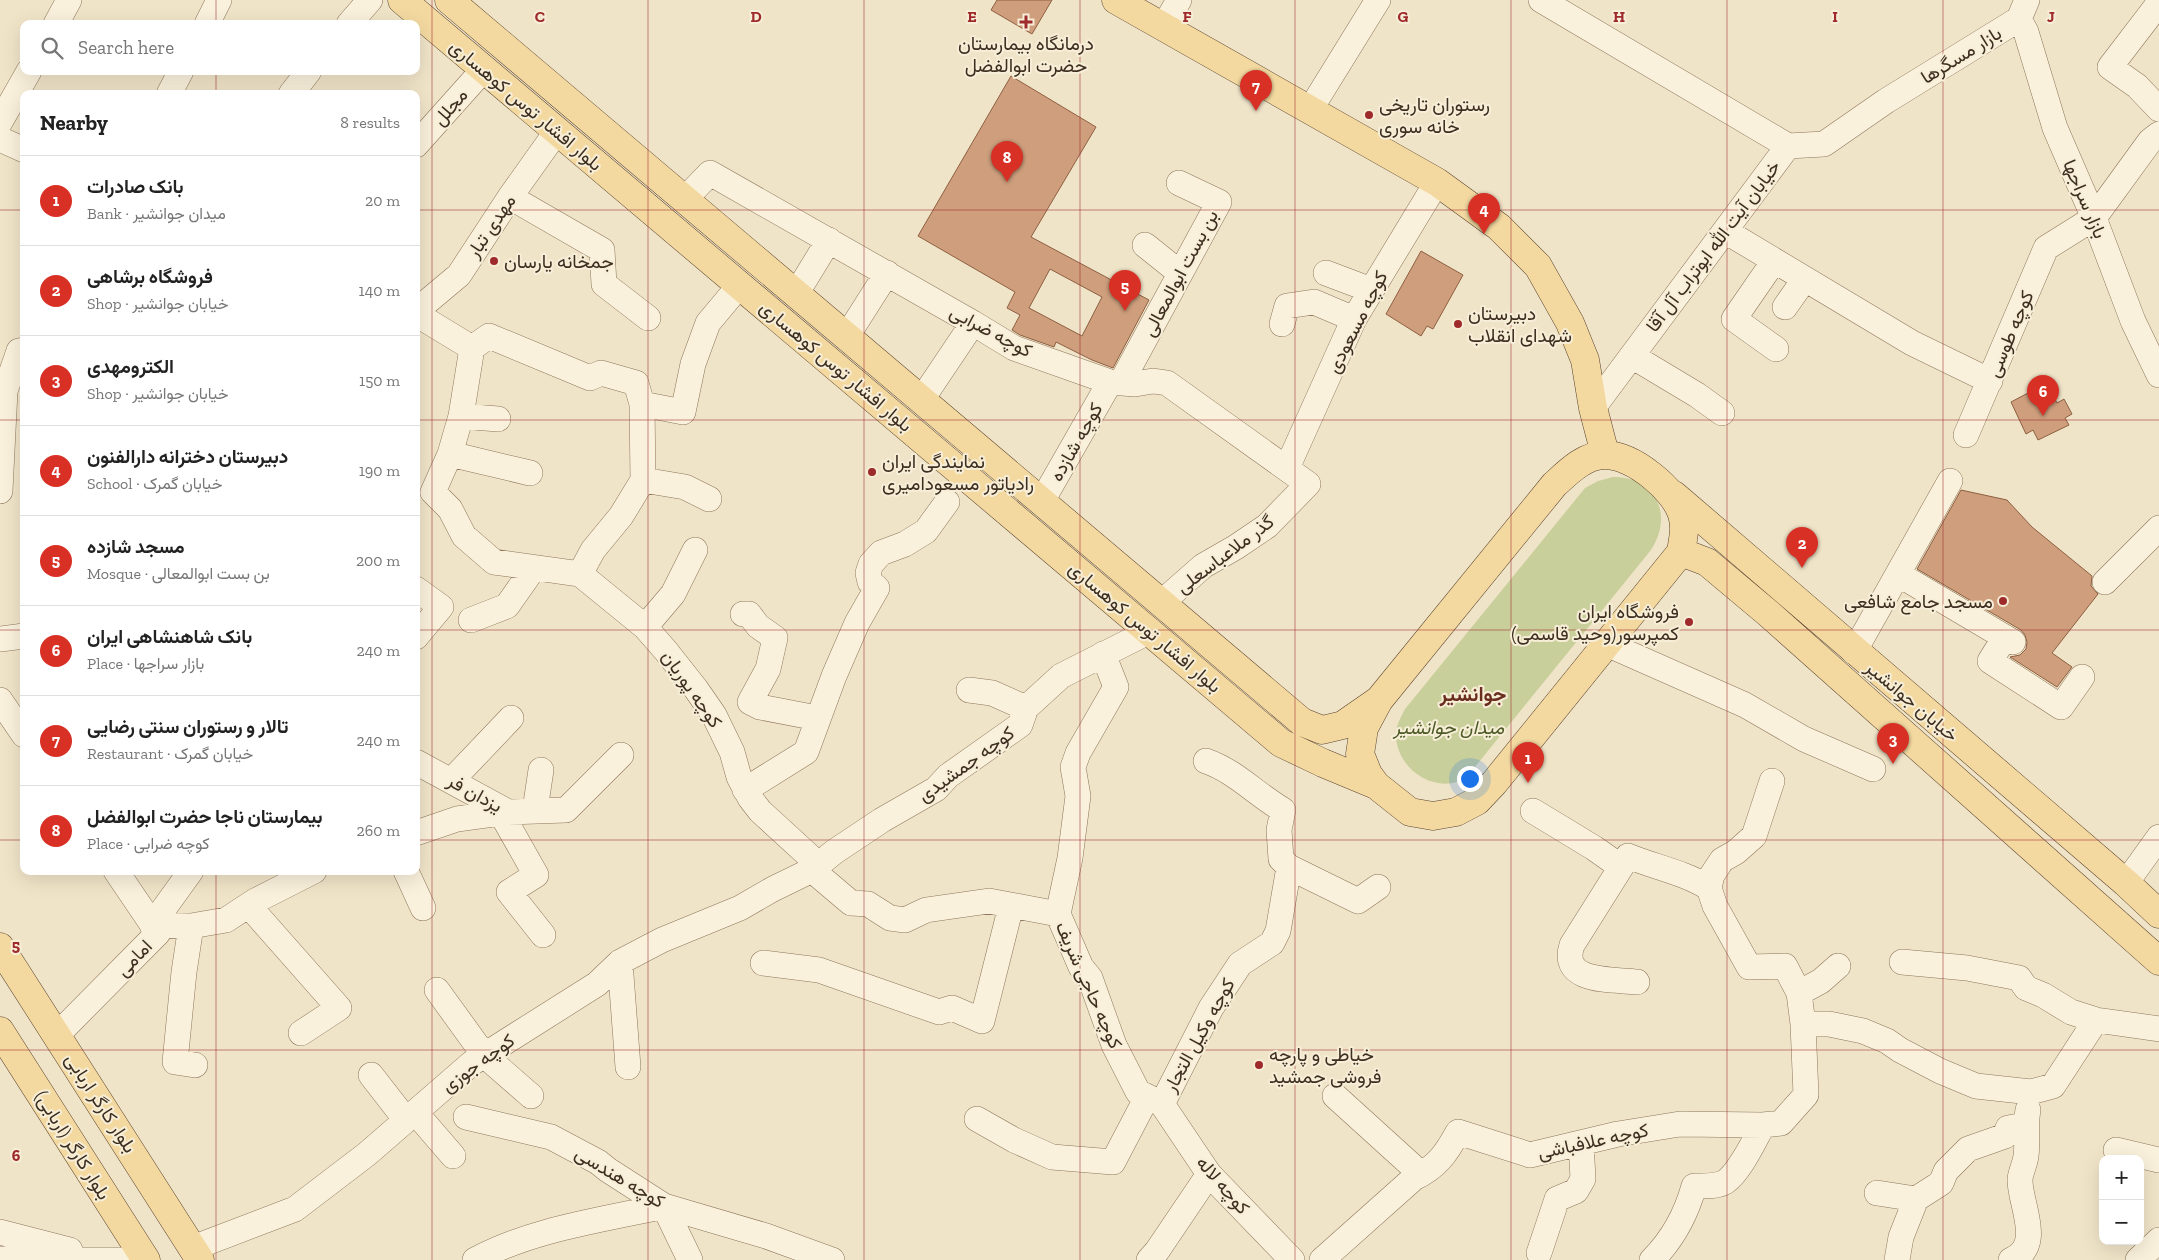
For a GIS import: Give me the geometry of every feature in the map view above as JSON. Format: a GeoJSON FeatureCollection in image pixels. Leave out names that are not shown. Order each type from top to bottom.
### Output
{"type":"FeatureCollection","features":[{"type":"Feature","properties":{"kind":"main road","name":"بلوار افشار توس کوهساری"},"geometry":{"type":"LineString","coordinates":[[402,0],[1281,743],[1376,786]]}},
{"type":"Feature","properties":{"kind":"main road","name":"بلوار افشار توس کوهساری"},"geometry":{"type":"LineString","coordinates":[[449,0],[1302,722],[1322,730],[1342,725],[1378,700]]}},
{"type":"Feature","properties":{"kind":"main road"},"geometry":{"type":"LineString","coordinates":[[1116,0],[1437,182],[1498,227],[1538,266],[1570,323],[1585,360],[1592,408],[1606,454]]}},
{"type":"Feature","properties":{"kind":"main road"},"geometry":{"type":"LineString","coordinates":[[1606,454],[1626,460],[1646,471],[1665,488],[1681,513],[1685,532],[1681,552],[1494,783],[1477,801],[1456,812],[1433,816],[1410,812],[1376,786],[1368,774],[1360,754],[1364,728],[1378,700],[1554,485],[1580,462],[1606,454]]}},
{"type":"Feature","properties":{"kind":"main road","name":"خیابان جوانشیر"},"geometry":{"type":"LineString","coordinates":[[1665,488],[1854,652],[2126,883],[2159,914]]}},
{"type":"Feature","properties":{"kind":"main road","name":"خیابان جوانشیر"},"geometry":{"type":"LineString","coordinates":[[1681,552],[1707,562],[1769,614],[2159,961]]}},
{"type":"Feature","properties":{"kind":"main road","name":"بلوار کارگر اربابی"},"geometry":{"type":"LineString","coordinates":[[2,956],[58,1035],[196,1254]]}},
{"type":"Feature","properties":{"kind":"main road","name":"بلوار کارگر (اربابی)"},"geometry":{"type":"LineString","coordinates":[[0,1030],[146,1260]]}},
{"type":"Feature","properties":{"kind":"street"},"geometry":{"type":"LineString","coordinates":[[58,20],[69,0]]}},
{"type":"Feature","properties":{"kind":"street"},"geometry":{"type":"LineString","coordinates":[[209,20],[219,0]]}},
{"type":"Feature","properties":{"kind":"street"},"geometry":{"type":"LineString","coordinates":[[353,20],[370,0]]}},
{"type":"Feature","properties":{"kind":"street"},"geometry":{"type":"LineString","coordinates":[[1164,26],[1179,0]]}},
{"type":"Feature","properties":{"kind":"street"},"geometry":{"type":"LineString","coordinates":[[1310,110],[1378,0]]}},
{"type":"Feature","properties":{"kind":"street","name":"خیابان آیت الله ابوتراب آل آقا"},"geometry":{"type":"LineString","coordinates":[[1541,0],[1788,146],[1592,408]]}},
{"type":"Feature","properties":{"kind":"street"},"geometry":{"type":"LineString","coordinates":[[2156,99],[2110,67],[2159,3]]}},
{"type":"Feature","properties":{"kind":"street","name":"بازار مسگرها"},"geometry":{"type":"LineString","coordinates":[[1788,146],[1824,144],[2023,9]]}},
{"type":"Feature","properties":{"kind":"street","name":"بازار سراجها"},"geometry":{"type":"LineString","coordinates":[[2023,9],[2026,32],[2055,128],[2094,218],[2133,321],[2159,375]]}},
{"type":"Feature","properties":{"kind":"street","name":"مجلل"},"geometry":{"type":"LineString","coordinates":[[420,141],[484,69]]}},
{"type":"Feature","properties":{"kind":"street"},"geometry":{"type":"LineString","coordinates":[[0,122],[27,75]]}},
{"type":"Feature","properties":{"kind":"street"},"geometry":{"type":"LineString","coordinates":[[171,90],[179,75]]}},
{"type":"Feature","properties":{"kind":"street"},"geometry":{"type":"LineString","coordinates":[[293,90],[307,75]]}},
{"type":"Feature","properties":{"kind":"street","name":"مهدی تبار"},"geometry":{"type":"LineString","coordinates":[[420,309],[459,275],[510,196],[557,131]]}},
{"type":"Feature","properties":{"kind":"street"},"geometry":{"type":"LineString","coordinates":[[2094,218],[2150,141],[2159,134]]}},
{"type":"Feature","properties":{"kind":"street"},"geometry":{"type":"LineString","coordinates":[[0,139],[20,148]]}},
{"type":"Feature","properties":{"kind":"street","name":"کوچه ضرابی"},"geometry":{"type":"LineString","coordinates":[[684,200],[710,173],[973,322],[1014,348],[1116,382],[1135,384],[1152,381],[1167,384],[1308,484]]}},
{"type":"Feature","properties":{"kind":"street","name":"کوچه مسعودی"},"geometry":{"type":"LineString","coordinates":[[1287,468],[1354,319],[1437,182]]}},
{"type":"Feature","properties":{"kind":"street","name":"بن بست ابوالمعالی"},"geometry":{"type":"LineString","coordinates":[[1116,382],[1219,202],[1179,183]]}},
{"type":"Feature","properties":{"kind":"street"},"geometry":{"type":"LineString","coordinates":[[510,196],[602,250],[604,284],[648,318]]}},
{"type":"Feature","properties":{"kind":"street","name":"کوچه طوسی"},"geometry":{"type":"LineString","coordinates":[[1966,435],[2046,248],[2059,238],[2094,218]]}},
{"type":"Feature","properties":{"kind":"street"},"geometry":{"type":"LineString","coordinates":[[1725,231],[1912,343],[1990,381]]}},
{"type":"Feature","properties":{"kind":"street"},"geometry":{"type":"LineString","coordinates":[[796,294],[829,240]]}},
{"type":"Feature","properties":{"kind":"street"},"geometry":{"type":"LineString","coordinates":[[1145,245],[1180,273]]}},
{"type":"Feature","properties":{"kind":"street"},"geometry":{"type":"LineString","coordinates":[[1774,262],[1734,319],[1776,349]]}},
{"type":"Feature","properties":{"kind":"street"},"geometry":{"type":"LineString","coordinates":[[847,336],[887,273]]}},
{"type":"Feature","properties":{"kind":"street"},"geometry":{"type":"LineString","coordinates":[[1326,273],[1371,290]]}},
{"type":"Feature","properties":{"kind":"street"},"geometry":{"type":"LineString","coordinates":[[1785,307],[1804,280]]}},
{"type":"Feature","properties":{"kind":"street"},"geometry":{"type":"LineString","coordinates":[[642,404],[683,412],[693,364],[708,323],[739,286]]}},
{"type":"Feature","properties":{"kind":"street"},"geometry":{"type":"LineString","coordinates":[[1282,324],[1287,306],[1314,302],[1354,319]]}},
{"type":"Feature","properties":{"kind":"street"},"geometry":{"type":"LineString","coordinates":[[420,315],[472,348]]}},
{"type":"Feature","properties":{"kind":"street"},"geometry":{"type":"LineString","coordinates":[[922,400],[973,322]]}},
{"type":"Feature","properties":{"kind":"street"},"geometry":{"type":"LineString","coordinates":[[489,336],[590,378],[601,373],[636,383],[642,404],[643,480],[621,516],[593,550],[580,574],[533,569],[494,562],[464,536],[450,509],[433,492],[450,454],[461,416],[472,348],[489,336]]}},
{"type":"Feature","properties":{"kind":"street"},"geometry":{"type":"LineString","coordinates":[[0,491],[5,391],[20,351]]}},
{"type":"Feature","properties":{"kind":"street"},"geometry":{"type":"LineString","coordinates":[[1632,356],[1697,394],[1722,413]]}},
{"type":"Feature","properties":{"kind":"street","name":"کوچه شازده"},"geometry":{"type":"LineString","coordinates":[[1042,501],[1116,382]]}},
{"type":"Feature","properties":{"kind":"street"},"geometry":{"type":"LineString","coordinates":[[461,416],[498,419]]}},
{"type":"Feature","properties":{"kind":"street"},"geometry":{"type":"LineString","coordinates":[[450,454],[530,473]]}},
{"type":"Feature","properties":{"kind":"street"},"geometry":{"type":"LineString","coordinates":[[643,480],[685,487],[709,499]]}},
{"type":"Feature","properties":{"kind":"street"},"geometry":{"type":"LineString","coordinates":[[1854,652],[1950,481]]}},
{"type":"Feature","properties":{"kind":"street","name":"گذر ملاعباسعلی"},"geometry":{"type":"LineString","coordinates":[[1161,603],[1202,566],[1236,547],[1267,526],[1308,484]]}},
{"type":"Feature","properties":{"kind":"street"},"geometry":{"type":"LineString","coordinates":[[745,790],[806,752],[817,718],[857,623],[877,588],[870,582],[868,573],[871,564],[881,553],[905,544],[926,531],[947,502]]}},
{"type":"Feature","properties":{"kind":"street"},"geometry":{"type":"LineString","coordinates":[[2105,582],[2159,528]]}},
{"type":"Feature","properties":{"kind":"street"},"geometry":{"type":"LineString","coordinates":[[645,626],[673,594],[695,550]]}},
{"type":"Feature","properties":{"kind":"street"},"geometry":{"type":"LineString","coordinates":[[471,620],[507,606],[533,569]]}},
{"type":"Feature","properties":{"kind":"street","name":"کوچه پوریان"},"geometry":{"type":"LineString","coordinates":[[580,574],[645,626],[696,689],[714,715],[732,752],[745,790],[760,811],[851,903],[868,904],[890,918],[905,920],[926,910],[989,901],[1058,914]]}},
{"type":"Feature","properties":{"kind":"street"},"geometry":{"type":"LineString","coordinates":[[1898,574],[2009,639],[1990,661],[2062,707],[2082,677]]}},
{"type":"Feature","properties":{"kind":"street"},"geometry":{"type":"LineString","coordinates":[[420,592],[441,607],[420,632]]}},
{"type":"Feature","properties":{"kind":"street"},"geometry":{"type":"LineString","coordinates":[[743,614],[750,614],[758,626],[775,638],[768,669],[750,702],[760,707],[817,718]]}},
{"type":"Feature","properties":{"kind":"street","name":"کوچه جمشیدی"},"geometry":{"type":"LineString","coordinates":[[772,889],[816,868],[834,852],[882,820],[936,789],[948,776],[1020,725],[1026,708],[1061,676],[1150,631]]}},
{"type":"Feature","properties":{"kind":"street"},"geometry":{"type":"LineString","coordinates":[[0,638],[20,636]]}},
{"type":"Feature","properties":{"kind":"street"},"geometry":{"type":"LineString","coordinates":[[1607,644],[1745,705],[1804,739],[1873,769]]}},
{"type":"Feature","properties":{"kind":"street","name":"کوچه حاجی شریف"},"geometry":{"type":"LineString","coordinates":[[1104,654],[1116,687],[1078,753],[1073,767],[1078,796],[1070,858],[1058,914],[1081,966],[1090,978],[1114,1045],[1138,1092],[1154,1100]]}},
{"type":"Feature","properties":{"kind":"street"},"geometry":{"type":"LineString","coordinates":[[969,690],[992,693],[1026,708]]}},
{"type":"Feature","properties":{"kind":"street"},"geometry":{"type":"LineString","coordinates":[[0,700],[20,729]]}},
{"type":"Feature","properties":{"kind":"street"},"geometry":{"type":"LineString","coordinates":[[452,780],[511,718]]}},
{"type":"Feature","properties":{"kind":"street","name":"یزدان فر"},"geometry":{"type":"LineString","coordinates":[[420,764],[452,780],[504,812],[566,810],[621,755]]}},
{"type":"Feature","properties":{"kind":"street"},"geometry":{"type":"LineString","coordinates":[[1206,761],[1241,780],[1283,810],[1279,830],[1281,859],[1289,867],[1358,901],[1378,887]]}},
{"type":"Feature","properties":{"kind":"street"},"geometry":{"type":"LineString","coordinates":[[535,810],[541,770]]}},
{"type":"Feature","properties":{"kind":"street"},"geometry":{"type":"LineString","coordinates":[[1772,781],[1754,836],[1727,847],[1722,860],[1716,868],[1709,888],[1715,906],[1749,967],[1785,966],[1799,993],[1821,981],[1838,966]]}},
{"type":"Feature","properties":{"kind":"street"},"geometry":{"type":"LineString","coordinates":[[1533,811],[1594,848],[1621,867]]}},
{"type":"Feature","properties":{"kind":"street"},"geometry":{"type":"LineString","coordinates":[[420,832],[457,819],[504,812],[536,875],[509,892],[543,935]]}},
{"type":"Feature","properties":{"kind":"street"},"geometry":{"type":"LineString","coordinates":[[2126,883],[2159,836]]}},
{"type":"Feature","properties":{"kind":"street"},"geometry":{"type":"LineString","coordinates":[[1637,982],[1618,979],[1595,985],[1571,965],[1569,956],[1572,946],[1628,856],[1655,867],[1689,877],[1709,888]]}},
{"type":"Feature","properties":{"kind":"street","name":"کوچه وکیل التجار"},"geometry":{"type":"LineString","coordinates":[[977,1118],[1014,1140],[1052,1157],[1113,1162],[1240,964],[1272,944],[1278,932],[1289,867]]}},
{"type":"Feature","properties":{"kind":"street","name":"امامی"},"geometry":{"type":"LineString","coordinates":[[58,1035],[158,933],[119,875]]}},
{"type":"Feature","properties":{"kind":"street"},"geometry":{"type":"LineString","coordinates":[[152,925],[188,875]]}},
{"type":"Feature","properties":{"kind":"street"},"geometry":{"type":"LineString","coordinates":[[152,925],[191,926],[226,920],[307,875]]}},
{"type":"Feature","properties":{"kind":"street"},"geometry":{"type":"LineString","coordinates":[[408,875],[423,908]]}},
{"type":"Feature","properties":{"kind":"street","name":"کوچه جوزی"},"geometry":{"type":"LineString","coordinates":[[196,1254],[295,1210],[367,1154],[472,1063],[596,984],[620,962],[662,940],[740,908],[772,889]]}},
{"type":"Feature","properties":{"kind":"street"},"geometry":{"type":"LineString","coordinates":[[249,906],[338,1008],[301,1033]]}},
{"type":"Feature","properties":{"kind":"street"},"geometry":{"type":"LineString","coordinates":[[763,963],[819,970],[939,1012],[952,1008],[982,1021],[1011,906]]}},
{"type":"Feature","properties":{"kind":"street"},"geometry":{"type":"LineString","coordinates":[[191,926],[184,972],[175,1062],[195,1064]]}},
{"type":"Feature","properties":{"kind":"street"},"geometry":{"type":"LineString","coordinates":[[620,962],[628,1067]]}},
{"type":"Feature","properties":{"kind":"street"},"geometry":{"type":"LineString","coordinates":[[1902,962],[1967,968],[2019,978],[2026,988],[2043,995],[2071,1012],[2096,1020],[2159,1029]]}},
{"type":"Feature","properties":{"kind":"street"},"geometry":{"type":"LineString","coordinates":[[436,990],[484,1055],[532,1096]]}},
{"type":"Feature","properties":{"kind":"street","name":"کوچه علافباشی"},"geometry":{"type":"LineString","coordinates":[[1322,1260],[1414,1178],[1428,1171],[1445,1154],[1458,1132],[1530,1155],[1580,1143],[1680,1124],[1763,1125],[1781,1122],[1806,1095],[1803,1024],[1799,993]]}},
{"type":"Feature","properties":{"kind":"street"},"geometry":{"type":"LineString","coordinates":[[1803,1024],[1829,1024],[1863,1031],[1887,1040],[1900,1050],[1940,1071],[1976,1086],[2031,1092],[2053,1086],[2096,1020]]}},
{"type":"Feature","properties":{"kind":"street"},"geometry":{"type":"LineString","coordinates":[[371,1075],[453,1156]]}},
{"type":"Feature","properties":{"kind":"street"},"geometry":{"type":"LineString","coordinates":[[2011,1260],[2017,1257],[2025,1245],[2030,1230],[2020,1179],[2026,1155],[2025,1125],[2031,1092]]}},
{"type":"Feature","properties":{"kind":"street"},"geometry":{"type":"LineString","coordinates":[[1335,1096],[1420,1174]]}},
{"type":"Feature","properties":{"kind":"street","name":"کوچه لاله"},"geometry":{"type":"LineString","coordinates":[[1154,1100],[1209,1174],[1292,1260]]}},
{"type":"Feature","properties":{"kind":"street","name":"کوچه هندسی"},"geometry":{"type":"LineString","coordinates":[[466,1117],[552,1137],[598,1162],[664,1206],[766,1236],[832,1260]]}},
{"type":"Feature","properties":{"kind":"street"},"geometry":{"type":"LineString","coordinates":[[1652,1260],[1669,1241],[1682,1220],[1689,1205],[1694,1186],[1712,1186],[1725,1182],[1734,1173],[1763,1125]]}},
{"type":"Feature","properties":{"kind":"street"},"geometry":{"type":"LineString","coordinates":[[1896,1260],[1901,1237],[1916,1199],[1941,1183],[1946,1171],[1968,1149],[2006,1136],[2008,1128],[2025,1125]]}},
{"type":"Feature","properties":{"kind":"street"},"geometry":{"type":"LineString","coordinates":[[1539,1253],[1557,1199],[1576,1191],[1583,1179],[1580,1143]]}},
{"type":"Feature","properties":{"kind":"street"},"geometry":{"type":"LineString","coordinates":[[2116,1150],[2159,1160]]}},
{"type":"Feature","properties":{"kind":"street"},"geometry":{"type":"LineString","coordinates":[[1149,1260],[1209,1174]]}},
{"type":"Feature","properties":{"kind":"street"},"geometry":{"type":"LineString","coordinates":[[1877,1193],[1916,1199]]}},
{"type":"Feature","properties":{"kind":"street"},"geometry":{"type":"LineString","coordinates":[[475,1260],[493,1250],[544,1234],[664,1206],[690,1260]]}},
{"type":"Feature","properties":{"kind":"street"},"geometry":{"type":"LineString","coordinates":[[0,1232],[109,1260]]}},
{"type":"Feature","properties":{"kind":"street"},"geometry":{"type":"LineString","coordinates":[[2138,1260],[2159,1240]]}},
{"type":"Feature","properties":{"kind":"street"},"geometry":{"type":"LineString","coordinates":[[0,1259],[146,1260]]}},
{"type":"Feature","properties":{"kind":"green space","name":"میدان جوانشیر"},"geometry":{"type":"Polygon","coordinates":[[[1613,477],[1628,478],[1640,483],[1650,490],[1657,500],[1661,524],[1658,537],[1651,550],[1470,773],[1457,782],[1446,784],[1426,780],[1409,767],[1398,749],[1397,727],[1405,709],[1585,488],[1598,481],[1613,477]]]}},
{"type":"Feature","properties":{"kind":"building","name":"درمانگاه بیمارستان حضرت ابوالفضل"},"geometry":{"type":"Polygon","coordinates":[[[997,0],[1052,0],[1032,34],[991,10],[997,0]]]}},
{"type":"Feature","properties":{"kind":"building"},"geometry":{"type":"Polygon","coordinates":[[[1011,76],[1096,127],[1031,237],[1149,300],[1113,368],[1056,342],[1054,347],[1020,335],[1012,330],[1020,315],[1007,308],[1015,292],[918,236],[1011,76]],[[1050,269],[1029,308],[1082,336],[1102,297],[1050,269]]]}},
{"type":"Feature","properties":{"kind":"building"},"geometry":{"type":"Polygon","coordinates":[[[1421,251],[1463,275],[1433,329],[1427,326],[1421,336],[1386,314],[1421,251]]]}},
{"type":"Feature","properties":{"kind":"building"},"geometry":{"type":"Polygon","coordinates":[[[2028,393],[2033,403],[2052,394],[2057,403],[2064,399],[2072,414],[2065,418],[2069,425],[2038,440],[2033,430],[2026,434],[2011,402],[2028,393]]]}},
{"type":"Feature","properties":{"kind":"building","name":"مسجد جامع شافعی"},"geometry":{"type":"Polygon","coordinates":[[[1961,490],[2007,500],[2032,527],[2092,576],[2091,586],[2098,594],[2052,653],[2072,667],[2057,687],[2010,657],[2020,655],[2026,649],[2027,642],[2021,630],[1917,569],[1961,490]]]}},
{"type":"Feature","properties":{"kind":"place","name":"درمانگاه بیمارستان حضرت ابوالفضل"},"geometry":{"type":"Point","coordinates":[1026,22]}},
{"type":"Feature","properties":{"kind":"place","name":"تالار و رستوران سنتی رضایی"},"geometry":{"type":"Point","coordinates":[1256,111]}},
{"type":"Feature","properties":{"kind":"place","name":"رستوران تاریخی خانه سوری"},"geometry":{"type":"Point","coordinates":[1369,115]}},
{"type":"Feature","properties":{"kind":"place","name":"بیمارستان ناجا حضرت ابوالفضل"},"geometry":{"type":"Point","coordinates":[1007,182]}},
{"type":"Feature","properties":{"kind":"place","name":"دبیرستان دخترانه دارالفنون"},"geometry":{"type":"Point","coordinates":[1484,234]}},
{"type":"Feature","properties":{"kind":"place","name":"جمخانه یارسان"},"geometry":{"type":"Point","coordinates":[494,261]}},
{"type":"Feature","properties":{"kind":"place","name":"مسجد شازده"},"geometry":{"type":"Point","coordinates":[1125,311]}},
{"type":"Feature","properties":{"kind":"place","name":"دبیرستان شهدای انقلاب"},"geometry":{"type":"Point","coordinates":[1458,324]}},
{"type":"Feature","properties":{"kind":"place","name":"بانک شاهنشاهی ایران"},"geometry":{"type":"Point","coordinates":[2043,416]}},
{"type":"Feature","properties":{"kind":"place","name":"نمایندگی ایران رادیاتور مسعودامیری"},"geometry":{"type":"Point","coordinates":[872,472]}},
{"type":"Feature","properties":{"kind":"place","name":"فروشگاه برشاهی"},"geometry":{"type":"Point","coordinates":[1802,568]}},
{"type":"Feature","properties":{"kind":"place","name":"مسجد جامع شافعی"},"geometry":{"type":"Point","coordinates":[2003,601]}},
{"type":"Feature","properties":{"kind":"place","name":"فروشگاه ایران کمپرسور(وحید قاسمی)"},"geometry":{"type":"Point","coordinates":[1689,622]}},
{"type":"Feature","properties":{"kind":"place","name":"الکترومهدی"},"geometry":{"type":"Point","coordinates":[1893,764]}},
{"type":"Feature","properties":{"kind":"place","name":"بانک صادرات"},"geometry":{"type":"Point","coordinates":[1528,783]}},
{"type":"Feature","properties":{"kind":"place","name":"خیاطی ‌‌و‌ پارچه فروشی جمشید"},"geometry":{"type":"Point","coordinates":[1259,1065]}},
{"type":"Feature","properties":{"kind":"district","name":"جوانشیر"},"geometry":{"type":"Point","coordinates":[1473,694]}}]}
